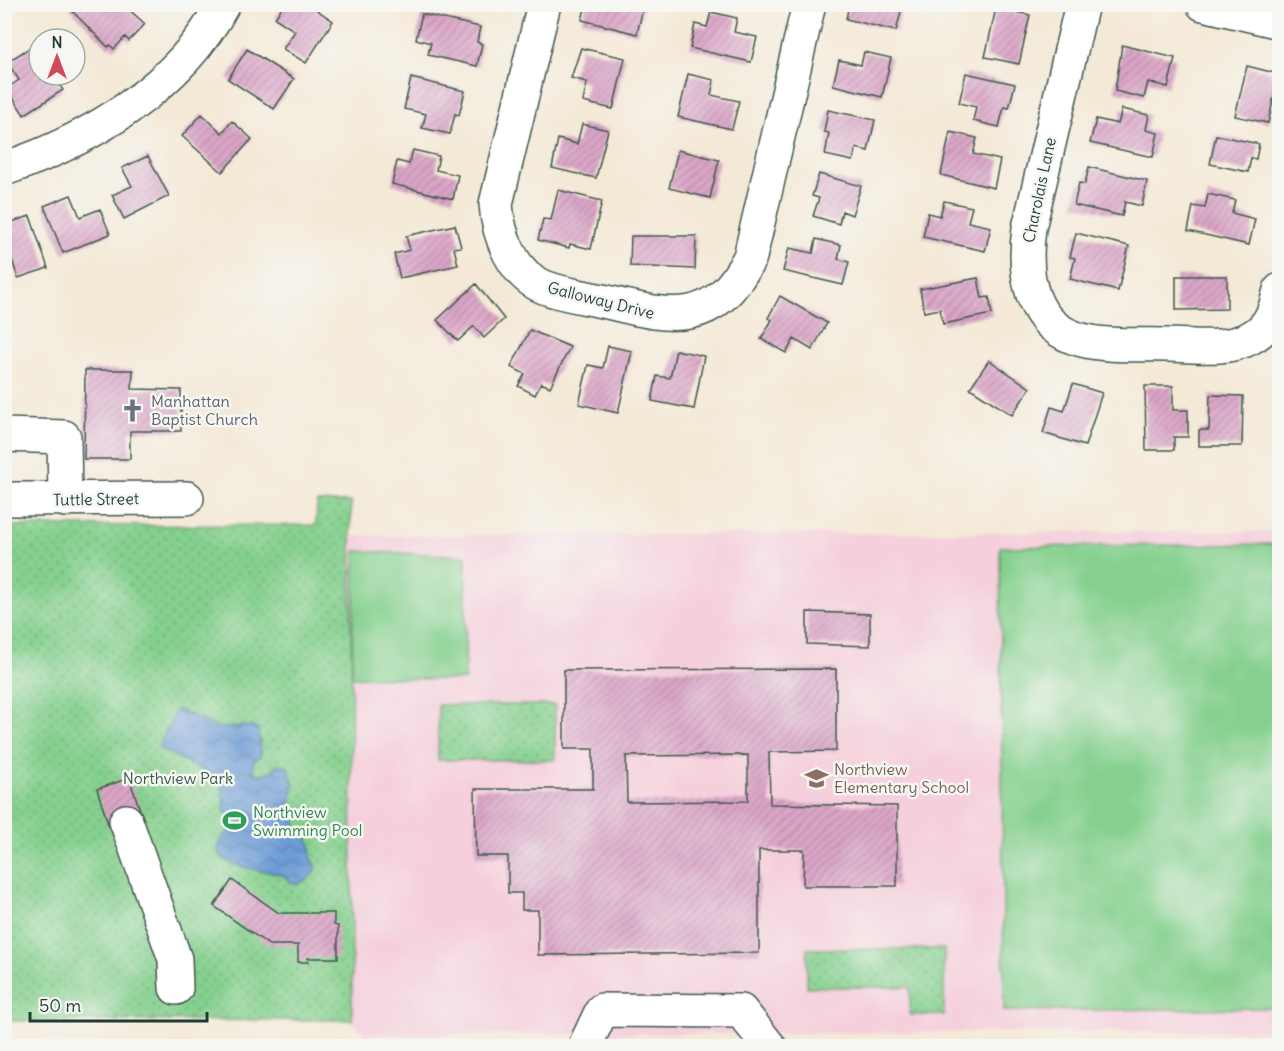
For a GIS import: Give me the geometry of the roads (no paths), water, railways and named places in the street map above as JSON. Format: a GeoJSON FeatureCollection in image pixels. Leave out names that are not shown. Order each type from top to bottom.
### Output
{"type":"FeatureCollection","features":[{"type":"Feature","properties":{"kind":"street"},"geometry":{"type":"LineString","coordinates":[[4,169],[72,143],[137,101],[189,54],[213,24],[223,4]]}},
{"type":"Feature","properties":{"kind":"street","name":"Galloway Drive"},"geometry":{"type":"LineString","coordinates":[[544,4],[496,204],[497,222],[503,240],[527,276],[545,287],[663,315],[685,314],[708,306],[738,280],[750,257],[809,4]]}},
{"type":"Feature","properties":{"kind":"street","name":"Charolais Lane"},"geometry":{"type":"LineString","coordinates":[[1082,4],[1029,228],[1025,262],[1034,302],[1062,332],[1079,340],[1105,344],[1225,346],[1248,339],[1264,329],[1275,312],[1280,290]]}},
{"type":"Feature","properties":{"kind":"street"},"geometry":{"type":"LineString","coordinates":[[1203,4],[1280,22]]}},
{"type":"Feature","properties":{"kind":"street"},"geometry":{"type":"LineString","coordinates":[[4,435],[64,437],[65,500]]}},
{"type":"Feature","properties":{"kind":"street","name":"Tuttle Street"},"geometry":{"type":"LineString","coordinates":[[4,499],[187,498]]}},
{"type":"Feature","properties":{"kind":"street"},"geometry":{"type":"LineString","coordinates":[[126,821],[175,959],[176,988]]}},
{"type":"Feature","properties":{"kind":"street"},"geometry":{"type":"LineString","coordinates":[[585,1047],[602,1010],[741,1011],[770,1047]]}},
{"type":"Feature","properties":{"kind":"water"},"geometry":{"type":"Polygon","coordinates":[[[177,709],[219,728],[251,726],[258,729],[261,755],[253,762],[254,774],[269,773],[278,764],[288,767],[294,784],[289,813],[311,844],[311,857],[316,865],[308,879],[301,883],[292,883],[285,876],[239,866],[228,862],[221,856],[218,848],[223,837],[253,814],[250,811],[225,813],[222,785],[215,776],[158,748],[177,709]]]}},
{"type":"Feature","properties":{"kind":"place","name":"Manhattan Baptist Church"},"geometry":{"type":"Point","coordinates":[133,410]}},
{"type":"Feature","properties":{"kind":"place","name":"Northview Elementary School"},"geometry":{"type":"Point","coordinates":[816,778]}},
{"type":"Feature","properties":{"kind":"place","name":"Northview Swimming Pool"},"geometry":{"type":"Point","coordinates":[235,821]}},
{"type":"Feature","properties":{"kind":"park label","name":"Northview Park"},"geometry":{"type":"Point","coordinates":[178,778]}}]}
